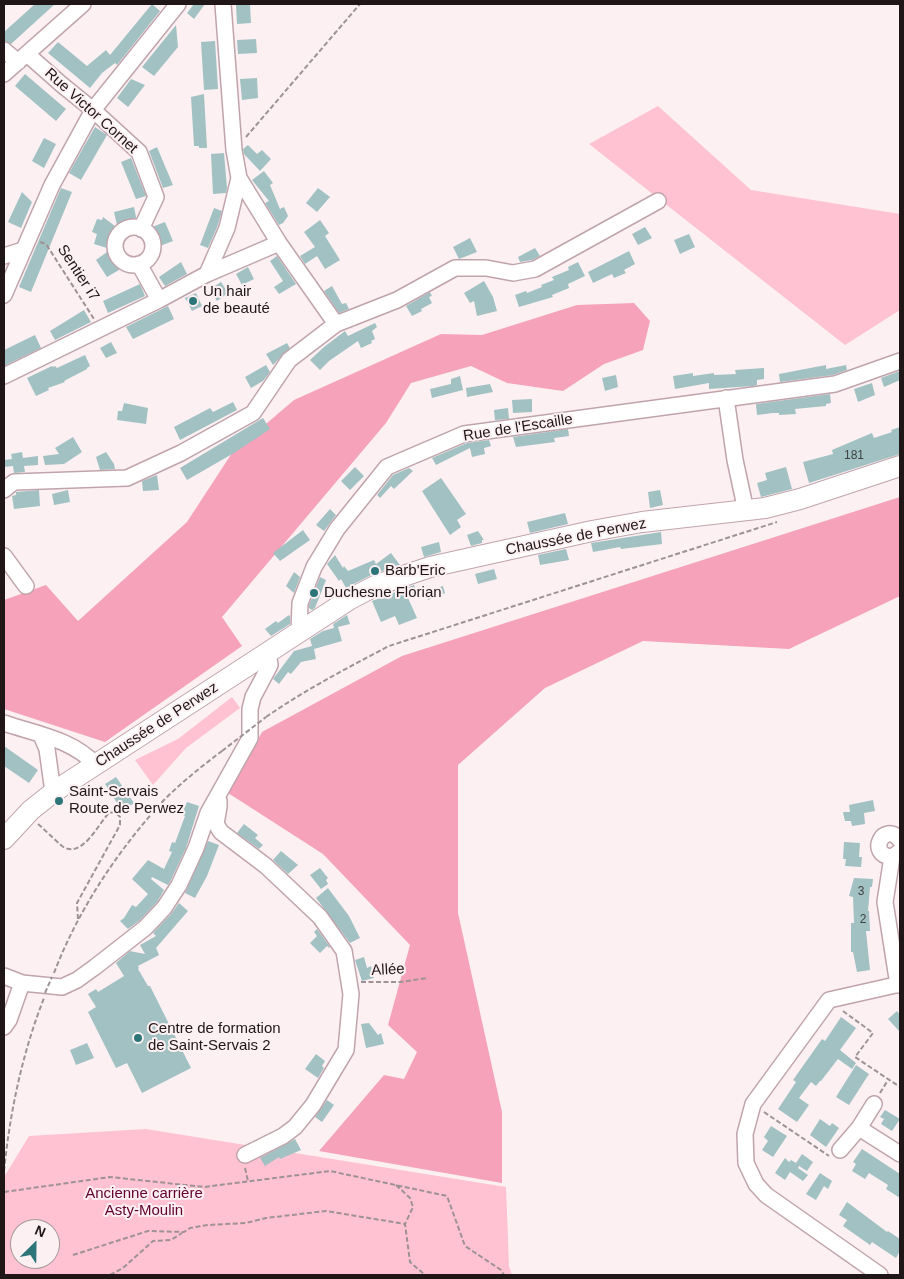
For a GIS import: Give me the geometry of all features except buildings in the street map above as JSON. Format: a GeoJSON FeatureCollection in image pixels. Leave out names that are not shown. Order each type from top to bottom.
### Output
{"type":"FeatureCollection","features":[{"type":"Feature","properties":{"kind":"main road","name":"Chaussée de Perwez"},"geometry":{"type":"LineString","coordinates":[[4,840],[26,815],[55,792],[350,599],[377,584],[430,567],[600,530],[642,522],[746,511],[800,499],[900,466]]}},
{"type":"Feature","properties":{"kind":"street"},"geometry":{"type":"LineString","coordinates":[[4,74],[82,4]]}},
{"type":"Feature","properties":{"kind":"street"},"geometry":{"type":"LineString","coordinates":[[4,296],[52,186],[93,110],[178,4]]}},
{"type":"Feature","properties":{"kind":"street"},"geometry":{"type":"LineString","coordinates":[[223,4],[234,150],[239,178],[279,243],[336,324]]}},
{"type":"Feature","properties":{"kind":"street","name":"Rue Victor Cornet"},"geometry":{"type":"LineString","coordinates":[[4,50],[23,58],[60,84],[93,110],[139,152],[156,197],[141,229]]}},
{"type":"Feature","properties":{"kind":"street"},"geometry":{"type":"LineString","coordinates":[[207,274],[223,237],[239,178]]}},
{"type":"Feature","properties":{"kind":"street"},"geometry":{"type":"LineString","coordinates":[[4,490],[14,482],[127,478],[181,453],[254,413],[289,360],[336,324],[397,300],[455,268],[486,268],[513,273],[535,269],[658,201]]}},
{"type":"Feature","properties":{"kind":"street"},"geometry":{"type":"LineString","coordinates":[[231,211],[240,205],[246,204],[262,214]]}},
{"type":"Feature","properties":{"kind":"street"},"geometry":{"type":"LineString","coordinates":[[257,252],[264,236],[262,214]]}},
{"type":"Feature","properties":{"kind":"street"},"geometry":{"type":"LineString","coordinates":[[129,228],[141,229],[150,238],[151,254],[146,261],[139,264],[130,265],[122,262],[117,255],[116,239],[121,232],[129,228]]}},
{"type":"Feature","properties":{"kind":"street"},"geometry":{"type":"LineString","coordinates":[[223,237],[222,252],[225,257],[236,262]]}},
{"type":"Feature","properties":{"kind":"street"},"geometry":{"type":"LineString","coordinates":[[4,376],[207,274],[279,243]]}},
{"type":"Feature","properties":{"kind":"street"},"geometry":{"type":"LineString","coordinates":[[4,256],[26,244]]}},
{"type":"Feature","properties":{"kind":"street"},"geometry":{"type":"LineString","coordinates":[[139,264],[158,300]]}},
{"type":"Feature","properties":{"kind":"street","name":"Rue de l'Escaille"},"geometry":{"type":"LineString","coordinates":[[299,632],[300,603],[314,567],[336,529],[387,468],[464,434],[835,384],[900,361]]}},
{"type":"Feature","properties":{"kind":"street"},"geometry":{"type":"LineString","coordinates":[[726,398],[735,460],[746,511]]}},
{"type":"Feature","properties":{"kind":"street"},"geometry":{"type":"LineString","coordinates":[[4,546],[4,551]]}},
{"type":"Feature","properties":{"kind":"street"},"geometry":{"type":"LineString","coordinates":[[4,556],[26,586]]}},
{"type":"Feature","properties":{"kind":"street"},"geometry":{"type":"LineString","coordinates":[[4,976],[22,983],[62,987],[95,967],[145,928],[164,908],[179,885],[196,848],[208,813],[250,738],[250,709],[253,697],[270,665],[268,653]]}},
{"type":"Feature","properties":{"kind":"street"},"geometry":{"type":"LineString","coordinates":[[4,723],[71,745],[86,754],[96,764]]}},
{"type":"Feature","properties":{"kind":"street"},"geometry":{"type":"LineString","coordinates":[[41,735],[47,748],[52,785],[55,792]]}},
{"type":"Feature","properties":{"kind":"street"},"geometry":{"type":"LineString","coordinates":[[218,794],[219,807],[216,824],[221,832],[266,866],[320,917],[344,951],[351,994],[346,1050],[313,1105],[295,1127],[283,1136],[245,1155]]}},
{"type":"Feature","properties":{"kind":"street"},"geometry":{"type":"LineString","coordinates":[[880,1275],[766,1195],[756,1184],[746,1162],[745,1134],[753,1104],[829,1000],[899,985],[886,902],[896,854],[882,853],[878,846],[880,839],[889,834],[897,836],[900,840]]}},
{"type":"Feature","properties":{"kind":"street"},"geometry":{"type":"LineString","coordinates":[[4,1027],[9,1020],[22,983]]}},
{"type":"Feature","properties":{"kind":"street"},"geometry":{"type":"LineString","coordinates":[[840,1150],[874,1104]]}},
{"type":"Feature","properties":{"kind":"street"},"geometry":{"type":"LineString","coordinates":[[858,1128],[900,1154]]}},
{"type":"Feature","properties":{"kind":"path"},"geometry":{"type":"LineString","coordinates":[[234,150],[360,4]]}},
{"type":"Feature","properties":{"kind":"path","name":"Sentier i7"},"geometry":{"type":"LineString","coordinates":[[26,244],[46,244],[100,329]]}},
{"type":"Feature","properties":{"kind":"path"},"geometry":{"type":"LineString","coordinates":[[4,1171],[12,1110],[25,1054],[45,993],[64,946],[78,919],[122,852],[165,800],[194,772],[287,702],[333,675],[389,646],[782,520]]}},
{"type":"Feature","properties":{"kind":"path"},"geometry":{"type":"LineString","coordinates":[[26,815],[64,847],[75,849],[84,845],[109,813],[115,812],[120,817],[120,825],[78,903],[78,919]]}},
{"type":"Feature","properties":{"kind":"path","name":"Allée"},"geometry":{"type":"LineString","coordinates":[[349,981],[400,982],[428,978]]}},
{"type":"Feature","properties":{"kind":"path"},"geometry":{"type":"LineString","coordinates":[[829,1000],[873,1033],[855,1056],[900,1087]]}},
{"type":"Feature","properties":{"kind":"path"},"geometry":{"type":"LineString","coordinates":[[874,1104],[888,1080]]}},
{"type":"Feature","properties":{"kind":"path"},"geometry":{"type":"LineString","coordinates":[[753,1104],[831,1157],[836,1148],[840,1150]]}},
{"type":"Feature","properties":{"kind":"path"},"geometry":{"type":"LineString","coordinates":[[4,1192],[110,1177],[204,1188],[330,1171],[447,1196],[465,1246],[501,1270],[504,1275]]}},
{"type":"Feature","properties":{"kind":"path"},"geometry":{"type":"LineString","coordinates":[[395,1185],[410,1198],[413,1207],[404,1224],[410,1262],[425,1275]]}},
{"type":"Feature","properties":{"kind":"path"},"geometry":{"type":"LineString","coordinates":[[110,1275],[123,1268],[153,1241],[171,1240],[190,1228],[246,1223],[266,1218],[326,1211],[404,1224]]}},
{"type":"Feature","properties":{"kind":"path"},"geometry":{"type":"LineString","coordinates":[[73,1255],[148,1231],[184,1232]]}},
{"type":"Feature","properties":{"kind":"green space"},"geometry":{"type":"Polygon","coordinates":[[[658,106],[751,190],[900,214],[900,310],[845,345],[589,144],[658,106]]]}},
{"type":"Feature","properties":{"kind":"green space"},"geometry":{"type":"Polygon","coordinates":[[[232,697],[240,708],[186,748],[153,785],[135,760],[178,739],[232,697]]]}},
{"type":"Feature","properties":{"kind":"green space","name":"Ancienne carrière Asty-Moulin"},"geometry":{"type":"Polygon","coordinates":[[[146,1129],[506,1187],[509,1266],[512,1275],[4,1275],[4,1177],[29,1136],[146,1129]]]}},
{"type":"Feature","properties":{"kind":"shaded area"},"geometry":{"type":"Polygon","coordinates":[[[634,303],[650,321],[643,350],[604,364],[563,391],[507,383],[471,366],[411,383],[386,423],[222,617],[242,646],[105,742],[4,709],[4,600],[46,585],[78,621],[187,522],[232,453],[294,400],[441,334],[482,335],[577,305],[634,303]]]}},
{"type":"Feature","properties":{"kind":"shaded area"},"geometry":{"type":"Polygon","coordinates":[[[900,497],[900,596],[789,649],[643,641],[545,688],[458,765],[458,913],[502,1112],[502,1183],[319,1151],[384,1075],[404,1079],[417,1052],[388,1025],[410,945],[323,854],[228,793],[262,732],[402,656],[900,497]]]}},
{"type":"Feature","properties":{"kind":"place","name":"Un hair de beauté"},"geometry":{"type":"Point","coordinates":[193,301]}},
{"type":"Feature","properties":{"kind":"place","name":"Barb'Eric"},"geometry":{"type":"Point","coordinates":[375,571]}},
{"type":"Feature","properties":{"kind":"place","name":"Duchesne Florian"},"geometry":{"type":"Point","coordinates":[314,593]}},
{"type":"Feature","properties":{"kind":"place","name":"Saint-Servais Route de Perwez"},"geometry":{"type":"Point","coordinates":[59,801]}},
{"type":"Feature","properties":{"kind":"place","name":"Centre de formation de Saint-Servais 2"},"geometry":{"type":"Point","coordinates":[138,1038]}}]}
